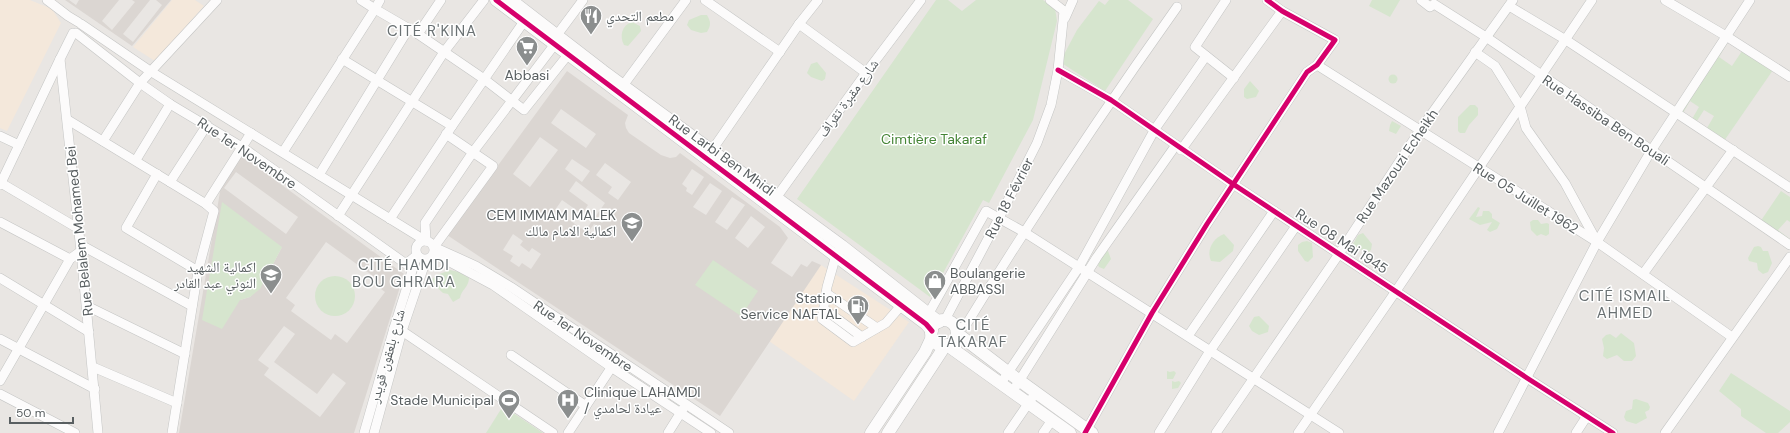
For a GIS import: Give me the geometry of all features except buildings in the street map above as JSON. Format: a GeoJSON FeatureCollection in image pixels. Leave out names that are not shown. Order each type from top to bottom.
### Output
{"type":"FeatureCollection","features":[{"type":"Feature","properties":{"kind":"street"},"geometry":{"type":"LineString","coordinates":[[47,0],[68,16],[73,31],[0,184],[79,228]]}},
{"type":"Feature","properties":{"kind":"street"},"geometry":{"type":"LineString","coordinates":[[103,141],[140,83],[217,0]]}},
{"type":"Feature","properties":{"kind":"street"},"geometry":{"type":"LineString","coordinates":[[361,0],[418,34],[484,79],[524,110],[571,52]]}},
{"type":"Feature","properties":{"kind":"street"},"geometry":{"type":"LineString","coordinates":[[283,152],[380,0]]}},
{"type":"Feature","properties":{"kind":"street"},"geometry":{"type":"LineString","coordinates":[[418,34],[440,0]]}},
{"type":"Feature","properties":{"kind":"street"},"geometry":{"type":"LineString","coordinates":[[338,216],[444,52],[484,0]]}},
{"type":"Feature","properties":{"kind":"street","name":"Rue Larbi Ben Mhidi"},"geometry":{"type":"LineString","coordinates":[[496,0],[527,17],[557,39],[571,52],[668,125],[839,250],[937,327]]}},
{"type":"Feature","properties":{"kind":"street"},"geometry":{"type":"LineString","coordinates":[[426,241],[425,223],[473,152],[557,39],[583,0]]}},
{"type":"Feature","properties":{"kind":"street"},"geometry":{"type":"LineString","coordinates":[[620,89],[686,0]]}},
{"type":"Feature","properties":{"kind":"street"},"geometry":{"type":"LineString","coordinates":[[705,0],[780,52]]}},
{"type":"Feature","properties":{"kind":"street"},"geometry":{"type":"LineString","coordinates":[[709,155],[799,24],[818,0]]}},
{"type":"Feature","properties":{"kind":"street","name":"شارع مقبرة تقراف"},"geometry":{"type":"LineString","coordinates":[[773,202],[866,73],[921,0]]}},
{"type":"Feature","properties":{"kind":"street"},"geometry":{"type":"LineString","coordinates":[[1050,0],[1064,11],[1058,70]]}},
{"type":"Feature","properties":{"kind":"street"},"geometry":{"type":"LineString","coordinates":[[1064,20],[1072,0]]}},
{"type":"Feature","properties":{"kind":"street"},"geometry":{"type":"LineString","coordinates":[[1226,0],[1195,47],[1234,78]]}},
{"type":"Feature","properties":{"kind":"street"},"geometry":{"type":"LineString","coordinates":[[1070,433],[1029,402],[946,345],[939,344],[937,327],[951,323],[957,332],[1087,432],[1152,313],[1207,224],[1306,72],[1317,65],[1335,40],[1267,0]]}},
{"type":"Feature","properties":{"kind":"street","name":"Rue Hassiba Ben Bouali"},"geometry":{"type":"LineString","coordinates":[[1421,0],[1430,7],[1434,4],[1486,37],[1790,245]]}},
{"type":"Feature","properties":{"kind":"street"},"geometry":{"type":"LineString","coordinates":[[1298,433],[1396,291],[1520,106],[1542,76],[1592,0]]}},
{"type":"Feature","properties":{"kind":"street"},"geometry":{"type":"LineString","coordinates":[[1664,0],[1726,36],[1790,77]]}},
{"type":"Feature","properties":{"kind":"street"},"geometry":{"type":"LineString","coordinates":[[1498,433],[1597,242],[1651,151],[1677,114],[1750,0]]}},
{"type":"Feature","properties":{"kind":"street","name":"Rue Larbi Ben Mhidi"},"geometry":{"type":"LineString","coordinates":[[513,1],[527,17]]}},
{"type":"Feature","properties":{"kind":"street"},"geometry":{"type":"LineString","coordinates":[[1511,3],[1790,188]]}},
{"type":"Feature","properties":{"kind":"street","name":"Rue Mazouzi Echeikh"},"geometry":{"type":"LineString","coordinates":[[1216,433],[1339,254],[1420,130],[1511,3]]}},
{"type":"Feature","properties":{"kind":"street"},"geometry":{"type":"LineString","coordinates":[[878,422],[891,432],[946,345],[954,341],[957,332],[966,325],[1024,232],[1111,100],[1177,7]]}},
{"type":"Feature","properties":{"kind":"street"},"geometry":{"type":"LineString","coordinates":[[1012,391],[1020,381],[1088,273],[1179,148],[1234,78],[1282,10]]}},
{"type":"Feature","properties":{"kind":"street","name":"Rue 1er Novembre"},"geometry":{"type":"LineString","coordinates":[[68,16],[150,71],[426,241]]}},
{"type":"Feature","properties":{"kind":"street"},"geometry":{"type":"LineString","coordinates":[[390,219],[527,17]]}},
{"type":"Feature","properties":{"kind":"street"},"geometry":{"type":"LineString","coordinates":[[73,31],[81,30],[80,23]]}},
{"type":"Feature","properties":{"kind":"street"},"geometry":{"type":"LineString","coordinates":[[799,24],[866,73]]}},
{"type":"Feature","properties":{"kind":"street"},"geometry":{"type":"LineString","coordinates":[[319,175],[376,79],[409,28]]}},
{"type":"Feature","properties":{"kind":"street","name":"Rue 1er Novembre"},"geometry":{"type":"LineString","coordinates":[[73,31],[140,83],[170,104],[242,147],[406,264],[421,257]]}},
{"type":"Feature","properties":{"kind":"street"},"geometry":{"type":"LineString","coordinates":[[1476,52],[1495,66],[1520,106],[1526,128],[1565,183],[1597,242]]}},
{"type":"Feature","properties":{"kind":"street"},"geometry":{"type":"LineString","coordinates":[[1001,383],[1079,268],[1155,129],[1206,56]]}},
{"type":"Feature","properties":{"kind":"street","name":"Rue Belalem Mohamed Bei"},"geometry":{"type":"LineString","coordinates":[[60,59],[68,120],[87,306],[98,433]]}},
{"type":"Feature","properties":{"kind":"street"},"geometry":{"type":"LineString","coordinates":[[342,59],[412,102],[449,130],[473,152],[493,166],[434,250],[431,258],[421,257],[416,250],[418,244],[426,241],[432,244],[434,250]]}},
{"type":"Feature","properties":{"kind":"street"},"geometry":{"type":"LineString","coordinates":[[130,75],[140,64]]}},
{"type":"Feature","properties":{"kind":"street","name":"Rue 05 Juillet 1962"},"geometry":{"type":"LineString","coordinates":[[1317,65],[1597,242],[1732,336]]}},
{"type":"Feature","properties":{"kind":"street","name":"Rue 08 Mai 1945"},"geometry":{"type":"LineString","coordinates":[[1058,70],[1111,100],[1155,129],[1179,148],[1296,226],[1613,433]]}},
{"type":"Feature","properties":{"kind":"street","name":"Rue 18 Février"},"geometry":{"type":"LineString","coordinates":[[871,433],[925,352],[937,327],[979,257],[1037,142],[1051,105],[1058,70]]}},
{"type":"Feature","properties":{"kind":"street"},"geometry":{"type":"LineString","coordinates":[[136,160],[170,104]]}},
{"type":"Feature","properties":{"kind":"street"},"geometry":{"type":"LineString","coordinates":[[68,120],[136,160],[206,204],[214,211],[198,271],[172,433]]}},
{"type":"Feature","properties":{"kind":"street"},"geometry":{"type":"LineString","coordinates":[[170,182],[207,125]]}},
{"type":"Feature","properties":{"kind":"street"},"geometry":{"type":"LineString","coordinates":[[206,204],[251,133]]}},
{"type":"Feature","properties":{"kind":"street"},"geometry":{"type":"LineString","coordinates":[[0,136],[19,145]]}},
{"type":"Feature","properties":{"kind":"street"},"geometry":{"type":"LineString","coordinates":[[1643,274],[1733,150]]}},
{"type":"Feature","properties":{"kind":"street"},"geometry":{"type":"LineString","coordinates":[[157,174],[126,228],[198,271]]}},
{"type":"Feature","properties":{"kind":"street"},"geometry":{"type":"LineString","coordinates":[[929,313],[986,211],[1024,232],[1339,433]]}},
{"type":"Feature","properties":{"kind":"street"},"geometry":{"type":"LineString","coordinates":[[1188,336],[1274,211]]}},
{"type":"Feature","properties":{"kind":"street"},"geometry":{"type":"LineString","coordinates":[[0,222],[70,259]]}},
{"type":"Feature","properties":{"kind":"street"},"geometry":{"type":"LineString","coordinates":[[1159,433],[1210,351],[1296,226]]}},
{"type":"Feature","properties":{"kind":"street"},"geometry":{"type":"LineString","coordinates":[[0,381],[70,259],[81,248],[192,306]]}},
{"type":"Feature","properties":{"kind":"street","name":"Rue 1er Novembre"},"geometry":{"type":"LineString","coordinates":[[434,250],[474,269],[493,285],[614,363],[651,382],[686,404],[728,433]]}},
{"type":"Feature","properties":{"kind":"street"},"geometry":{"type":"LineString","coordinates":[[839,250],[826,293],[822,319],[853,342],[886,323],[905,301]]}},
{"type":"Feature","properties":{"kind":"street"},"geometry":{"type":"LineString","coordinates":[[965,250],[979,257]]}},
{"type":"Feature","properties":{"kind":"street","name":"شارع بلعقون قويدر"},"geometry":{"type":"LineString","coordinates":[[364,433],[380,393],[398,329],[421,257]]}},
{"type":"Feature","properties":{"kind":"street"},"geometry":{"type":"LineString","coordinates":[[1665,433],[1732,336],[1790,257]]}},
{"type":"Feature","properties":{"kind":"street"},"geometry":{"type":"LineString","coordinates":[[0,278],[89,332]]}},
{"type":"Feature","properties":{"kind":"street"},"geometry":{"type":"LineString","coordinates":[[826,293],[877,328]]}},
{"type":"Feature","properties":{"kind":"street","name":"Rue Larbi Ben Mhidi"},"geometry":{"type":"LineString","coordinates":[[905,301],[929,313],[937,327]]}},
{"type":"Feature","properties":{"kind":"street"},"geometry":{"type":"LineString","coordinates":[[87,306],[185,354]]}},
{"type":"Feature","properties":{"kind":"street"},"geometry":{"type":"LineString","coordinates":[[398,329],[553,433]]}},
{"type":"Feature","properties":{"kind":"street"},"geometry":{"type":"LineString","coordinates":[[0,339],[95,390]]}},
{"type":"Feature","properties":{"kind":"street"},"geometry":{"type":"LineString","coordinates":[[511,355],[586,406]]}},
{"type":"Feature","properties":{"kind":"street"},"geometry":{"type":"LineString","coordinates":[[568,433],[614,363]]}},
{"type":"Feature","properties":{"kind":"street","name":"Rue 1er Novembre"},"geometry":{"type":"LineString","coordinates":[[614,363],[646,390],[705,431]]}},
{"type":"Feature","properties":{"kind":"street"},"geometry":{"type":"LineString","coordinates":[[93,367],[177,403]]}},
{"type":"Feature","properties":{"kind":"street"},"geometry":{"type":"LineString","coordinates":[[646,390],[651,382]]}},
{"type":"Feature","properties":{"kind":"street"},"geometry":{"type":"LineString","coordinates":[[1008,433],[1036,392]]}},
{"type":"Feature","properties":{"kind":"street","name":"شارع بلعقون قويدر"},"geometry":{"type":"LineString","coordinates":[[374,433],[380,393]]}},
{"type":"Feature","properties":{"kind":"street"},"geometry":{"type":"LineString","coordinates":[[0,394],[74,433]]}},
{"type":"Feature","properties":{"kind":"street"},"geometry":{"type":"LineString","coordinates":[[668,433],[686,404]]}},
{"type":"Feature","properties":{"kind":"street"},"geometry":{"type":"LineString","coordinates":[[1576,433],[1587,416]]}},
{"type":"Feature","properties":{"kind":"street"},"geometry":{"type":"LineString","coordinates":[[1043,433],[1052,420]]}},
{"type":"Feature","properties":{"kind":"shaded area"},"geometry":{"type":"Polygon","coordinates":[[[0,0],[30,0],[52,9],[61,23],[7,131],[0,128],[0,0]]]}},
{"type":"Feature","properties":{"kind":"shaded area"},"geometry":{"type":"Polygon","coordinates":[[[65,0],[69,0],[76,5],[79,0],[119,0],[102,21],[112,30],[135,2],[132,0],[150,0],[123,34],[133,42],[162,5],[156,0],[171,0],[132,46],[65,0]]]}},
{"type":"Feature","properties":{"kind":"shaded area"},"geometry":{"type":"Polygon","coordinates":[[[172,0],[195,0],[204,6],[155,61],[133,47],[172,0]]]}},
{"type":"Feature","properties":{"kind":"shaded area","name":"CEM IMMAM MALEK اكمالية الامام مالك"},"geometry":{"type":"Polygon","coordinates":[[[567,71],[628,115],[625,123],[629,133],[661,155],[670,158],[676,157],[680,153],[780,227],[788,238],[771,263],[792,277],[801,264],[807,267],[812,261],[821,265],[720,416],[447,235],[567,71]],[[561,109],[551,123],[586,148],[596,134],[561,109]],[[540,137],[513,174],[530,187],[558,150],[540,137]],[[572,159],[565,169],[582,182],[590,171],[572,159]],[[605,163],[596,175],[612,187],[608,193],[618,200],[631,182],[605,163]],[[692,169],[682,184],[687,188],[686,191],[692,195],[704,177],[692,169]],[[576,181],[569,191],[588,205],[582,214],[562,200],[555,210],[585,231],[605,203],[576,181]],[[710,183],[693,207],[706,215],[722,191],[710,183]],[[732,197],[715,222],[727,230],[745,205],[732,197]],[[602,212],[597,219],[602,223],[608,216],[602,212]],[[751,216],[735,238],[748,248],[765,227],[751,216]],[[594,224],[589,231],[595,235],[600,228],[594,224]],[[513,234],[503,250],[513,256],[510,261],[519,267],[522,263],[531,269],[541,254],[532,248],[529,252],[520,245],[523,241],[513,234]]]}},
{"type":"Feature","properties":{"kind":"shaded area","name":"اكمالية الشهيد النوني عبد القادر"},"geometry":{"type":"Polygon","coordinates":[[[242,156],[404,274],[354,433],[179,433],[221,186],[242,156]],[[236,172],[224,188],[286,234],[298,217],[236,172]],[[326,242],[286,298],[295,305],[291,311],[331,340],[335,334],[347,343],[385,292],[373,283],[376,278],[326,242]],[[282,247],[240,300],[250,297],[264,281],[282,247]],[[284,326],[258,360],[269,368],[264,375],[320,417],[346,383],[333,373],[317,394],[274,362],[295,334],[284,326]]]}},
{"type":"Feature","properties":{"kind":"shaded area"},"geometry":{"type":"Polygon","coordinates":[[[821,265],[909,322],[854,401],[769,341],[821,265]]]}},
{"type":"Feature","properties":{"kind":"green space","name":"Cimtière Takaraf"},"geometry":{"type":"Polygon","coordinates":[[[936,0],[948,0],[962,11],[976,0],[1043,0],[1055,8],[1057,21],[1033,120],[989,203],[983,200],[930,297],[797,199],[936,0]]]}},
{"type":"Feature","properties":{"kind":"green space"},"geometry":{"type":"Polygon","coordinates":[[[1109,0],[1128,0],[1153,19],[1105,91],[1060,62],[1077,30],[1099,1],[1105,5],[1109,0]]]}},
{"type":"Feature","properties":{"kind":"green space"},"geometry":{"type":"Polygon","coordinates":[[[1372,0],[1400,0],[1390,17],[1369,6],[1372,0]]]}},
{"type":"Feature","properties":{"kind":"green space"},"geometry":{"type":"Polygon","coordinates":[[[701,15],[707,15],[709,20],[710,25],[707,32],[701,33],[691,30],[687,25],[689,20],[701,15]]]}},
{"type":"Feature","properties":{"kind":"green space"},"geometry":{"type":"Polygon","coordinates":[[[632,22],[640,26],[641,31],[628,46],[624,45],[622,42],[622,31],[629,23],[632,22]]]}},
{"type":"Feature","properties":{"kind":"green space"},"geometry":{"type":"Polygon","coordinates":[[[1727,40],[1773,70],[1724,141],[1681,113],[1727,40]],[[1728,42],[1719,57],[1732,66],[1742,51],[1728,42]],[[1690,101],[1683,113],[1692,119],[1699,107],[1690,101]],[[1704,110],[1697,121],[1707,128],[1714,116],[1704,110]]]}},
{"type":"Feature","properties":{"kind":"green space"},"geometry":{"type":"Polygon","coordinates":[[[817,62],[826,73],[825,79],[822,81],[811,77],[807,73],[811,64],[817,62]]]}},
{"type":"Feature","properties":{"kind":"green space"},"geometry":{"type":"Polygon","coordinates":[[[1391,75],[1395,75],[1397,79],[1395,83],[1391,83],[1389,81],[1389,77],[1391,75]]]}},
{"type":"Feature","properties":{"kind":"green space"},"geometry":{"type":"Polygon","coordinates":[[[1250,81],[1259,91],[1256,97],[1247,99],[1244,97],[1244,89],[1250,81]]]}},
{"type":"Feature","properties":{"kind":"green space"},"geometry":{"type":"Polygon","coordinates":[[[1470,105],[1475,105],[1478,108],[1478,115],[1469,125],[1465,133],[1460,133],[1458,131],[1458,117],[1470,105]]]}},
{"type":"Feature","properties":{"kind":"green space"},"geometry":{"type":"Polygon","coordinates":[[[1392,121],[1401,126],[1396,134],[1389,131],[1392,121]]]}},
{"type":"Feature","properties":{"kind":"green space"},"geometry":{"type":"Polygon","coordinates":[[[1781,191],[1790,197],[1790,222],[1787,220],[1778,230],[1790,239],[1790,242],[1760,222],[1781,191]]]}},
{"type":"Feature","properties":{"kind":"green space"},"geometry":{"type":"Polygon","coordinates":[[[222,202],[282,247],[260,289],[250,297],[240,300],[222,329],[202,320],[222,202]]]}},
{"type":"Feature","properties":{"kind":"green space"},"geometry":{"type":"Polygon","coordinates":[[[1478,207],[1480,208],[1476,217],[1482,216],[1483,211],[1489,211],[1492,214],[1492,218],[1500,223],[1497,229],[1490,232],[1487,230],[1492,222],[1480,225],[1469,219],[1478,207]]]}},
{"type":"Feature","properties":{"kind":"green space"},"geometry":{"type":"Polygon","coordinates":[[[1533,220],[1538,220],[1541,224],[1549,224],[1549,234],[1546,236],[1541,234],[1537,236],[1531,230],[1530,222],[1533,220]]]}},
{"type":"Feature","properties":{"kind":"green space"},"geometry":{"type":"Polygon","coordinates":[[[1363,233],[1372,244],[1371,250],[1368,252],[1357,248],[1353,244],[1358,235],[1363,233]]]}},
{"type":"Feature","properties":{"kind":"green space"},"geometry":{"type":"Polygon","coordinates":[[[1224,234],[1234,245],[1233,251],[1220,262],[1211,261],[1209,253],[1210,249],[1214,241],[1224,234]]]}},
{"type":"Feature","properties":{"kind":"green space"},"geometry":{"type":"Polygon","coordinates":[[[1307,241],[1312,243],[1313,257],[1308,262],[1305,261],[1298,251],[1298,245],[1307,241]]]}},
{"type":"Feature","properties":{"kind":"green space"},"geometry":{"type":"Polygon","coordinates":[[[1754,247],[1761,247],[1763,251],[1768,251],[1772,263],[1768,272],[1763,274],[1758,270],[1757,263],[1749,261],[1748,258],[1754,247]]]}},
{"type":"Feature","properties":{"kind":"green space"},"geometry":{"type":"Polygon","coordinates":[[[1108,251],[1111,259],[1104,269],[1099,267],[1099,260],[1104,252],[1108,251]]]}},
{"type":"Feature","properties":{"kind":"green space"},"geometry":{"type":"Polygon","coordinates":[[[713,260],[758,291],[741,316],[695,285],[713,260]]]}},
{"type":"Feature","properties":{"kind":"green space"},"geometry":{"type":"Polygon","coordinates":[[[450,270],[459,272],[469,278],[468,284],[460,298],[453,302],[448,294],[443,293],[430,281],[437,275],[450,270]]]}},
{"type":"Feature","properties":{"kind":"green space"},"geometry":{"type":"Polygon","coordinates":[[[335,276],[343,278],[349,282],[353,288],[355,296],[353,304],[349,310],[343,314],[335,316],[327,314],[321,310],[317,304],[315,296],[317,288],[321,282],[327,278],[335,276]]]}},
{"type":"Feature","properties":{"kind":"green space"},"geometry":{"type":"Polygon","coordinates":[[[1259,316],[1269,326],[1268,332],[1259,335],[1252,331],[1249,326],[1254,317],[1259,316]]]}},
{"type":"Feature","properties":{"kind":"green space"},"geometry":{"type":"Polygon","coordinates":[[[1621,333],[1634,343],[1636,356],[1632,361],[1624,361],[1617,355],[1607,359],[1603,356],[1604,348],[1602,339],[1606,335],[1610,334],[1616,338],[1621,333]]]}},
{"type":"Feature","properties":{"kind":"green space"},"geometry":{"type":"Polygon","coordinates":[[[1167,371],[1174,371],[1176,373],[1173,379],[1167,379],[1167,371]]]}},
{"type":"Feature","properties":{"kind":"green space"},"geometry":{"type":"Polygon","coordinates":[[[1731,373],[1790,411],[1790,422],[1778,433],[1766,433],[1741,416],[1741,409],[1719,391],[1731,373]]]}},
{"type":"Feature","properties":{"kind":"green space"},"geometry":{"type":"Polygon","coordinates":[[[1172,381],[1179,381],[1181,383],[1178,388],[1172,389],[1172,381]]]}},
{"type":"Feature","properties":{"kind":"green space"},"geometry":{"type":"Polygon","coordinates":[[[1636,399],[1648,403],[1650,407],[1649,410],[1645,412],[1647,418],[1636,424],[1626,421],[1624,417],[1626,411],[1632,409],[1633,400],[1636,399]]]}},
{"type":"Feature","properties":{"kind":"green space","name":"Stade Municipal"},"geometry":{"type":"Polygon","coordinates":[[[503,406],[543,433],[486,433],[503,406]]]}},
{"type":"Feature","properties":{"kind":"cycle path"},"geometry":{"type":"LineString","coordinates":[[496,0],[926,324],[932,331]]}},
{"type":"Feature","properties":{"kind":"cycle path"},"geometry":{"type":"LineString","coordinates":[[1085,433],[1152,313],[1207,224],[1307,72],[1317,65],[1335,40],[1282,11],[1267,0]]}},
{"type":"Feature","properties":{"kind":"cycle path"},"geometry":{"type":"LineString","coordinates":[[1058,70],[1111,100],[1233,184],[1613,433]]}},
{"type":"Feature","properties":{"kind":"place","name":"مطعم التحدي"},"geometry":{"type":"Point","coordinates":[591,36]}},
{"type":"Feature","properties":{"kind":"place","name":"Abbasi"},"geometry":{"type":"Point","coordinates":[527,66]}},
{"type":"Feature","properties":{"kind":"place","name":"CEM IMMAM MALEK اكمالية الامام مالك"},"geometry":{"type":"Point","coordinates":[632,242]}},
{"type":"Feature","properties":{"kind":"place","name":"اكمالية الشهيد النوني عبد القادر"},"geometry":{"type":"Point","coordinates":[271,294]}},
{"type":"Feature","properties":{"kind":"place","name":"Boulangerie ABBASSI"},"geometry":{"type":"Point","coordinates":[935,300]}},
{"type":"Feature","properties":{"kind":"place","name":"Station Service NAFTAL"},"geometry":{"type":"Point","coordinates":[858,326]}},
{"type":"Feature","properties":{"kind":"place","name":"Stade Municipal"},"geometry":{"type":"Point","coordinates":[509,420]}},
{"type":"Feature","properties":{"kind":"place","name":"Clinique LAHAMDI / عيادة لحامدي"},"geometry":{"type":"Point","coordinates":[568,420]}},
{"type":"Feature","properties":{"kind":"district","name":"CITÉ R'KINA"},"geometry":{"type":"Point","coordinates":[432,31]}},
{"type":"Feature","properties":{"kind":"district","name":"CITÉ HAMDI BOU GHRARA"},"geometry":{"type":"Point","coordinates":[404,274]}},
{"type":"Feature","properties":{"kind":"district","name":"CITÉ ISMAIL AHMED"},"geometry":{"type":"Point","coordinates":[1625,304]}},
{"type":"Feature","properties":{"kind":"district","name":"CITÉ TAKARAF"},"geometry":{"type":"Point","coordinates":[973,334]}}]}
